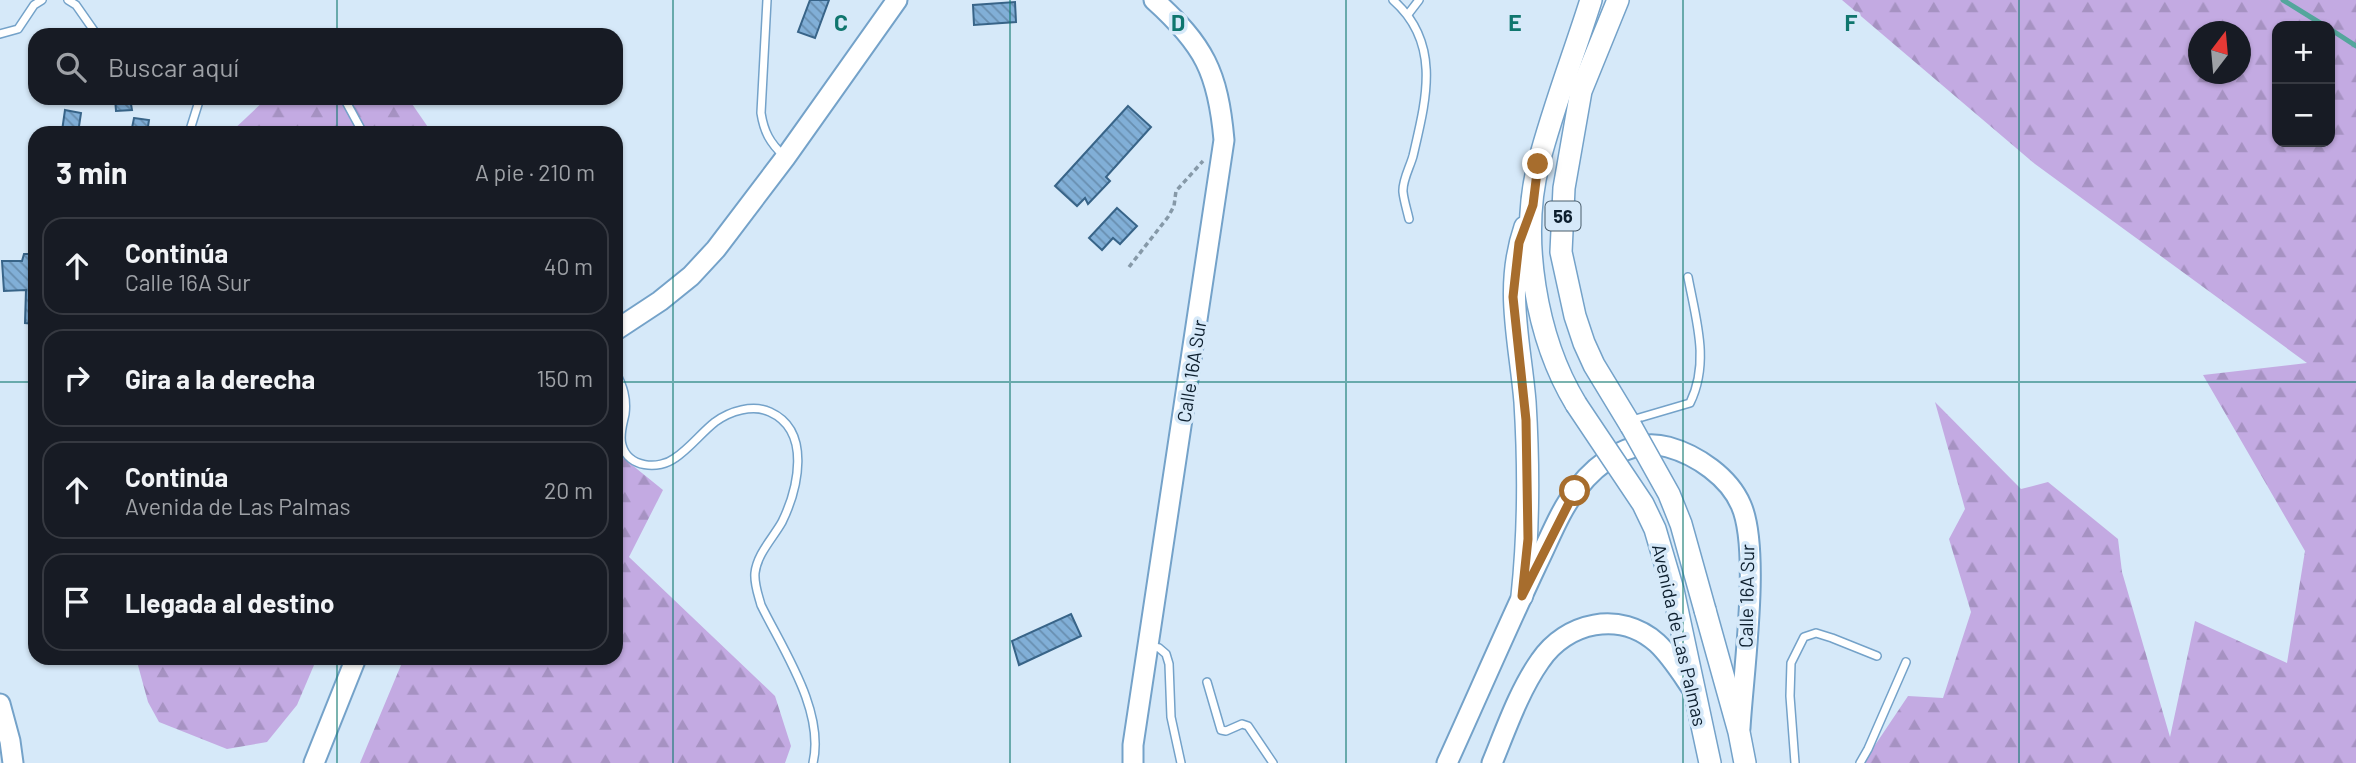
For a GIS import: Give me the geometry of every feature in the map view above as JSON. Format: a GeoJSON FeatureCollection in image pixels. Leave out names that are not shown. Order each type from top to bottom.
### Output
{"type":"FeatureCollection","features":[{"type":"Feature","properties":{"kind":"main road"},"geometry":{"type":"LineString","coordinates":[[623,325],[691,276],[716,249],[785,158],[897,0]]}},
{"type":"Feature","properties":{"kind":"main road","name":"Calle 16A Sur"},"geometry":{"type":"LineString","coordinates":[[1133,763],[1133,745],[1224,140],[1216,82],[1204,55],[1179,23],[1154,0]]}},
{"type":"Feature","properties":{"kind":"main road","name":"Avenida de Las Palmas"},"geometry":{"type":"LineString","coordinates":[[1591,0],[1538,164],[1533,205],[1532,250],[1542,328],[1553,358],[1576,404],[1643,504],[1655,529],[1674,590],[1710,763]]}},
{"type":"Feature","properties":{"kind":"main road","name":"Avenida de Las Palmas"},"geometry":{"type":"LineString","coordinates":[[1618,0],[1581,91],[1564,188],[1561,252],[1575,316],[1584,343],[1594,365],[1653,463],[1681,524],[1739,732],[1745,763]]}},
{"type":"Feature","properties":{"kind":"main road"},"geometry":{"type":"LineString","coordinates":[[1522,596],[1528,539],[1526,420],[1513,297],[1519,243],[1533,205]]}},
{"type":"Feature","properties":{"kind":"main road","name":"Calle 16A Sur"},"geometry":{"type":"LineString","coordinates":[[1447,763],[1522,596],[1575,491],[1604,461],[1636,447],[1654,445],[1667,447],[1699,461],[1715,472],[1729,485],[1741,505],[1747,527],[1749,593],[1739,732]]}},
{"type":"Feature","properties":{"kind":"main road"},"geometry":{"type":"LineString","coordinates":[[1492,763],[1524,689],[1540,661],[1553,645],[1578,629],[1606,623],[1638,631],[1656,642],[1695,693]]}},
{"type":"Feature","properties":{"kind":"main road"},"geometry":{"type":"LineString","coordinates":[[314,763],[353,665]]}},
{"type":"Feature","properties":{"kind":"main road"},"geometry":{"type":"LineString","coordinates":[[0,704],[13,763]]}},
{"type":"Feature","properties":{"kind":"lane"},"geometry":{"type":"LineString","coordinates":[[0,34],[18,29],[34,5],[42,0]]}},
{"type":"Feature","properties":{"kind":"lane"},"geometry":{"type":"LineString","coordinates":[[68,0],[76,5],[92,28]]}},
{"type":"Feature","properties":{"kind":"lane"},"geometry":{"type":"LineString","coordinates":[[767,0],[761,113],[764,130],[785,158]]}},
{"type":"Feature","properties":{"kind":"lane"},"geometry":{"type":"LineString","coordinates":[[1394,0],[1409,13],[1421,37],[1427,69],[1425,105],[1403,190],[1409,219]]}},
{"type":"Feature","properties":{"kind":"lane"},"geometry":{"type":"LineString","coordinates":[[1409,13],[1419,0]]}},
{"type":"Feature","properties":{"kind":"lane"},"geometry":{"type":"LineString","coordinates":[[192,126],[198,105]]}},
{"type":"Feature","properties":{"kind":"lane"},"geometry":{"type":"LineString","coordinates":[[348,105],[359,126]]}},
{"type":"Feature","properties":{"kind":"lane"},"geometry":{"type":"LineString","coordinates":[[1630,423],[1690,403],[1699,385],[1701,354],[1688,277]]}},
{"type":"Feature","properties":{"kind":"lane"},"geometry":{"type":"LineString","coordinates":[[623,390],[623,423]]}},
{"type":"Feature","properties":{"kind":"lane"},"geometry":{"type":"LineString","coordinates":[[623,448],[638,463],[662,465],[676,458],[715,422],[738,411],[766,410],[788,425],[798,452],[793,493],[780,525],[760,558],[755,573],[755,588],[810,707],[814,732],[813,763]]}},
{"type":"Feature","properties":{"kind":"lane"},"geometry":{"type":"LineString","coordinates":[[1794,763],[1791,663],[1804,638],[1815,634],[1832,638],[1877,656]]}},
{"type":"Feature","properties":{"kind":"lane"},"geometry":{"type":"LineString","coordinates":[[1149,646],[1159,648],[1166,654],[1169,664],[1171,718],[1181,763]]}},
{"type":"Feature","properties":{"kind":"lane"},"geometry":{"type":"LineString","coordinates":[[1860,763],[1906,662]]}},
{"type":"Feature","properties":{"kind":"lane"},"geometry":{"type":"LineString","coordinates":[[1207,682],[1221,730],[1226,731],[1242,724],[1248,726],[1273,763]]}},
{"type":"Feature","properties":{"kind":"path"},"geometry":{"type":"LineString","coordinates":[[1129,267],[1168,217],[1174,206],[1176,191],[1224,140]]}},
{"type":"Feature","properties":{"kind":"green space"},"geometry":{"type":"Polygon","coordinates":[[[1842,0],[2356,0],[2356,763],[1863,763],[1908,696],[1943,698],[1971,612],[1949,539],[1965,509],[1935,402],[2021,489],[2048,482],[2118,539],[2122,572],[2170,737],[2195,621],[2287,663],[2305,551],[2203,375],[2307,363],[2035,164],[1842,0]]]}},
{"type":"Feature","properties":{"kind":"green space"},"geometry":{"type":"Polygon","coordinates":[[[260,105],[413,105],[427,126],[237,126],[260,105]]]}},
{"type":"Feature","properties":{"kind":"green space"},"geometry":{"type":"Polygon","coordinates":[[[623,458],[663,490],[629,557],[775,696],[791,746],[785,763],[360,763],[401,665],[623,665],[623,458]]]}},
{"type":"Feature","properties":{"kind":"green space"},"geometry":{"type":"Polygon","coordinates":[[[138,665],[314,665],[297,705],[267,742],[227,749],[159,722],[148,702],[138,665]]]}},
{"type":"Feature","properties":{"kind":"building"},"geometry":{"type":"Polygon","coordinates":[[[810,0],[829,0],[815,38],[798,32],[810,0]]]}},
{"type":"Feature","properties":{"kind":"building"},"geometry":{"type":"Polygon","coordinates":[[[1015,2],[1016,22],[974,25],[973,5],[1015,2]]]}},
{"type":"Feature","properties":{"kind":"building"},"geometry":{"type":"Polygon","coordinates":[[[116,105],[131,105],[132,110],[116,111],[116,105]]]}},
{"type":"Feature","properties":{"kind":"building"},"geometry":{"type":"Polygon","coordinates":[[[1128,106],[1151,127],[1106,177],[1110,181],[1088,204],[1085,198],[1077,206],[1055,186],[1128,106]]]}},
{"type":"Feature","properties":{"kind":"building"},"geometry":{"type":"Polygon","coordinates":[[[65,110],[81,113],[79,126],[63,126],[65,110]]]}},
{"type":"Feature","properties":{"kind":"building"},"geometry":{"type":"Polygon","coordinates":[[[134,118],[149,120],[148,126],[132,126],[134,118]]]}},
{"type":"Feature","properties":{"kind":"building"},"geometry":{"type":"Polygon","coordinates":[[[1117,208],[1137,226],[1120,244],[1113,238],[1102,250],[1089,238],[1117,208]]]}},
{"type":"Feature","properties":{"kind":"building"},"geometry":{"type":"Polygon","coordinates":[[[24,254],[28,254],[28,323],[25,323],[26,290],[4,291],[2,261],[22,261],[24,254]]]}},
{"type":"Feature","properties":{"kind":"building"},"geometry":{"type":"Polygon","coordinates":[[[1071,614],[1081,636],[1019,665],[1012,641],[1071,614]]]}},
{"type":"Feature","properties":{"kind":"waterway"},"geometry":{"type":"LineString","coordinates":[[2283,0],[2317,21]]}},
{"type":"Feature","properties":{"kind":"waterway"},"geometry":{"type":"LineString","coordinates":[[2335,32],[2356,46]]}},
{"type":"Feature","properties":{"kind":"route"},"geometry":{"type":"LineString","coordinates":[[1538,164],[1533,205],[1519,243],[1513,297],[1526,420],[1528,539],[1522,596],[1575,491]]}}]}
